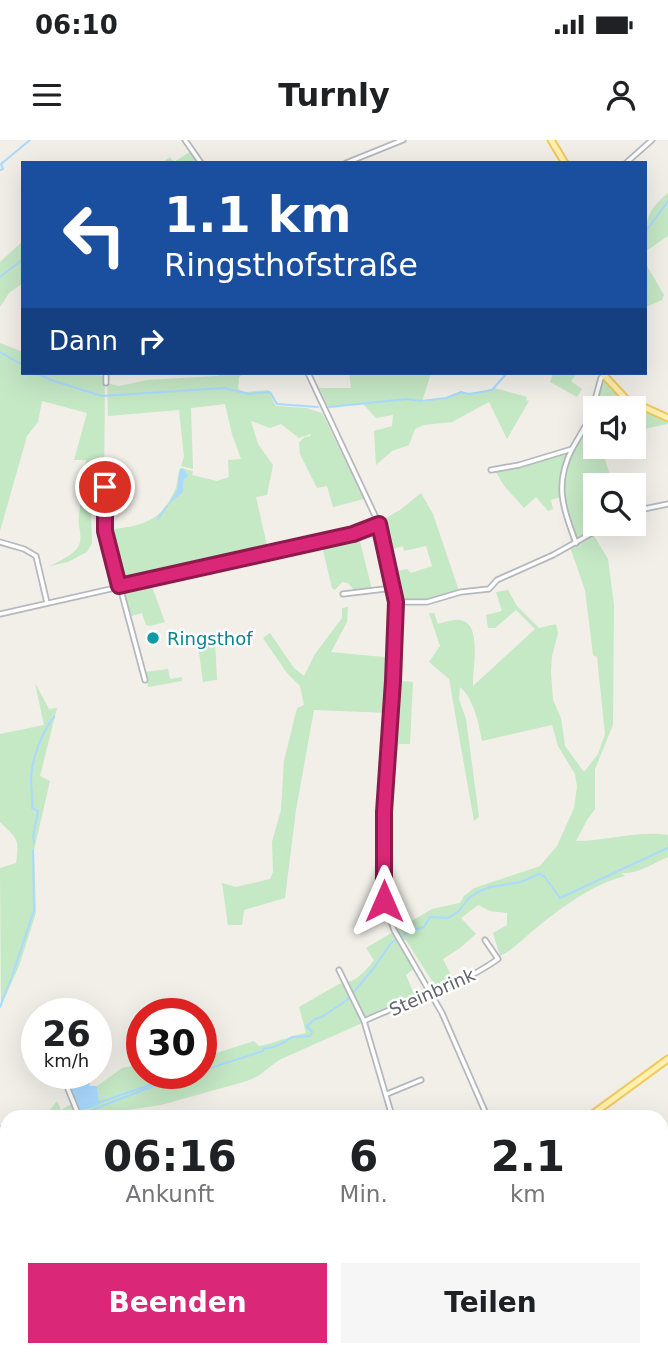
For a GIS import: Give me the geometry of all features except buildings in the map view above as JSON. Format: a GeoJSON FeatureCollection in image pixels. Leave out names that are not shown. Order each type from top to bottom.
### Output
{"type":"FeatureCollection","features":[{"type":"Feature","properties":{"kind":"main road"},"geometry":{"type":"LineString","coordinates":[[551,140],[564,161]]}},
{"type":"Feature","properties":{"kind":"main road"},"geometry":{"type":"LineString","coordinates":[[604,375],[626,399],[668,418]]}},
{"type":"Feature","properties":{"kind":"main road"},"geometry":{"type":"LineString","coordinates":[[598,1110],[668,1059]]}},
{"type":"Feature","properties":{"kind":"street"},"geometry":{"type":"LineString","coordinates":[[185,140],[200,161]]}},
{"type":"Feature","properties":{"kind":"street"},"geometry":{"type":"LineString","coordinates":[[351,161],[403,140]]}},
{"type":"Feature","properties":{"kind":"street"},"geometry":{"type":"LineString","coordinates":[[628,161],[652,140]]}},
{"type":"Feature","properties":{"kind":"street"},"geometry":{"type":"LineString","coordinates":[[106,375],[106,383]]}},
{"type":"Feature","properties":{"kind":"street"},"geometry":{"type":"LineString","coordinates":[[309,375],[379,524],[396,602],[384,812],[384,901],[389,919],[400,940],[433,994],[484,1110]]}},
{"type":"Feature","properties":{"kind":"street"},"geometry":{"type":"LineString","coordinates":[[576,543],[563,505],[561,485],[572,449],[588,423],[602,375]]}},
{"type":"Feature","properties":{"kind":"street"},"geometry":{"type":"LineString","coordinates":[[491,470],[519,465],[572,449]]}},
{"type":"Feature","properties":{"kind":"street"},"geometry":{"type":"LineString","coordinates":[[105,487],[105,531],[145,680]]}},
{"type":"Feature","properties":{"kind":"street"},"geometry":{"type":"LineString","coordinates":[[646,508],[668,504]]}},
{"type":"Feature","properties":{"kind":"street"},"geometry":{"type":"LineString","coordinates":[[0,614],[353,534],[379,524]]}},
{"type":"Feature","properties":{"kind":"street"},"geometry":{"type":"LineString","coordinates":[[396,602],[428,602],[461,592],[489,589],[497,580],[588,536]]}},
{"type":"Feature","properties":{"kind":"street"},"geometry":{"type":"LineString","coordinates":[[0,542],[24,549],[36,556],[47,603]]}},
{"type":"Feature","properties":{"kind":"street"},"geometry":{"type":"LineString","coordinates":[[343,594],[393,588]]}},
{"type":"Feature","properties":{"kind":"street","name":"Steinbrink"},"geometry":{"type":"LineString","coordinates":[[364,1021],[433,994],[498,959],[485,940]]}},
{"type":"Feature","properties":{"kind":"street"},"geometry":{"type":"LineString","coordinates":[[339,970],[364,1021],[391,1110]]}},
{"type":"Feature","properties":{"kind":"street"},"geometry":{"type":"LineString","coordinates":[[387,1094],[421,1080]]}},
{"type":"Feature","properties":{"kind":"street"},"geometry":{"type":"LineString","coordinates":[[68,1089],[77,1110]]}},
{"type":"Feature","properties":{"kind":"green space"},"geometry":{"type":"Polygon","coordinates":[[[191,151],[197,161],[176,161],[191,151]]]}},
{"type":"Feature","properties":{"kind":"green space"},"geometry":{"type":"Polygon","coordinates":[[[668,193],[668,236],[647,250],[648,218],[654,206],[668,193]]]}},
{"type":"Feature","properties":{"kind":"green space"},"geometry":{"type":"Polygon","coordinates":[[[21,243],[21,284],[9,293],[0,307],[0,262],[21,243]]]}},
{"type":"Feature","properties":{"kind":"green space"},"geometry":{"type":"Polygon","coordinates":[[[647,266],[664,295],[662,300],[647,307],[647,266]]]}},
{"type":"Feature","properties":{"kind":"green space"},"geometry":{"type":"Polygon","coordinates":[[[0,343],[21,351],[21,375],[105,377],[104,486],[97,488],[91,513],[92,543],[87,552],[68,562],[50,566],[72,553],[80,543],[79,519],[86,460],[74,460],[87,413],[42,401],[38,422],[27,436],[0,531],[0,343]]]}},
{"type":"Feature","properties":{"kind":"green space"},"geometry":{"type":"Polygon","coordinates":[[[242,375],[239,377],[238,389],[246,392],[268,390],[276,406],[306,408],[322,413],[364,499],[333,507],[327,486],[317,488],[300,454],[299,442],[311,434],[299,438],[281,424],[270,428],[251,421],[258,444],[273,465],[267,495],[256,497],[268,550],[120,584],[106,530],[138,525],[155,517],[163,510],[175,490],[180,468],[193,471],[192,475],[217,481],[229,477],[228,460],[241,459],[225,404],[191,408],[193,469],[181,466],[184,457],[179,410],[108,416],[107,383],[119,386],[147,380],[242,375]]]}},
{"type":"Feature","properties":{"kind":"green space"},"geometry":{"type":"Polygon","coordinates":[[[349,375],[430,375],[422,402],[461,392],[470,394],[495,388],[527,397],[526,400],[529,401],[507,439],[489,402],[452,422],[424,425],[415,429],[409,445],[392,451],[376,465],[374,431],[392,426],[393,415],[376,418],[363,404],[328,407],[317,388],[351,388],[349,375]]]}},
{"type":"Feature","properties":{"kind":"green space"},"geometry":{"type":"Polygon","coordinates":[[[552,375],[576,375],[571,381],[582,389],[577,397],[550,382],[552,375]]]}},
{"type":"Feature","properties":{"kind":"green space"},"geometry":{"type":"Polygon","coordinates":[[[602,379],[621,396],[598,396],[602,379]]]}},
{"type":"Feature","properties":{"kind":"green space"},"geometry":{"type":"Polygon","coordinates":[[[646,409],[668,419],[668,424],[646,429],[646,409]]]}},
{"type":"Feature","properties":{"kind":"green space"},"geometry":{"type":"Polygon","coordinates":[[[583,432],[583,459],[605,459],[609,473],[583,473],[583,536],[585,536],[578,540],[566,506],[563,484],[567,461],[583,432]]]}},
{"type":"Feature","properties":{"kind":"green space"},"geometry":{"type":"Polygon","coordinates":[[[568,451],[560,485],[561,497],[551,500],[553,509],[548,511],[536,497],[524,508],[495,471],[520,466],[568,451]]]}},
{"type":"Feature","properties":{"kind":"green space"},"geometry":{"type":"Polygon","coordinates":[[[421,493],[433,514],[459,591],[433,600],[398,601],[392,572],[407,569],[411,573],[432,566],[426,546],[404,551],[403,546],[387,551],[381,521],[421,493]]]}},
{"type":"Feature","properties":{"kind":"green space"},"geometry":{"type":"Polygon","coordinates":[[[358,533],[372,590],[355,591],[348,583],[342,582],[335,590],[332,588],[321,542],[358,533]]]}},
{"type":"Feature","properties":{"kind":"green space"},"geometry":{"type":"Polygon","coordinates":[[[594,536],[608,559],[614,605],[613,725],[595,769],[595,809],[576,841],[646,834],[668,835],[668,857],[639,870],[621,873],[625,876],[577,898],[500,956],[493,933],[507,925],[507,913],[490,911],[478,905],[461,918],[476,934],[443,959],[454,981],[437,989],[406,940],[398,940],[415,968],[406,975],[416,999],[279,1060],[247,1081],[161,1105],[128,1110],[84,1110],[99,1100],[97,1089],[112,1089],[112,1075],[126,1067],[126,1089],[217,1089],[217,1053],[254,1041],[259,1046],[306,1033],[299,1007],[363,973],[374,960],[366,948],[432,909],[460,903],[474,888],[540,866],[557,846],[574,808],[577,787],[575,774],[558,746],[552,725],[482,741],[472,705],[460,687],[459,699],[466,719],[479,817],[474,821],[449,679],[429,662],[440,646],[429,613],[434,613],[438,624],[460,620],[472,629],[475,648],[473,686],[535,629],[516,610],[495,628],[488,628],[486,615],[502,611],[496,592],[508,590],[517,606],[539,628],[556,624],[558,633],[551,672],[553,700],[561,718],[565,746],[584,772],[598,754],[605,734],[597,657],[593,655],[585,590],[570,547],[594,536]]]}},
{"type":"Feature","properties":{"kind":"green space"},"geometry":{"type":"Polygon","coordinates":[[[150,581],[165,622],[150,626],[146,625],[142,613],[128,617],[121,588],[150,581]]]}},
{"type":"Feature","properties":{"kind":"green space"},"geometry":{"type":"Polygon","coordinates":[[[348,607],[347,622],[331,652],[393,658],[392,680],[413,682],[410,744],[399,744],[396,763],[392,763],[394,717],[390,713],[314,710],[296,810],[285,898],[244,910],[242,925],[228,925],[222,883],[236,887],[270,879],[273,872],[272,842],[281,810],[284,761],[297,708],[304,705],[300,686],[287,673],[263,638],[270,633],[294,668],[304,676],[315,654],[342,618],[342,608],[348,607]]]}},
{"type":"Feature","properties":{"kind":"green space"},"geometry":{"type":"Polygon","coordinates":[[[215,640],[217,680],[203,682],[198,645],[215,640]]]}},
{"type":"Feature","properties":{"kind":"green space"},"geometry":{"type":"Polygon","coordinates":[[[168,669],[170,679],[182,677],[182,681],[148,687],[145,672],[168,669]]]}},
{"type":"Feature","properties":{"kind":"green space"},"geometry":{"type":"Polygon","coordinates":[[[35,683],[49,709],[57,708],[40,776],[50,781],[34,850],[36,913],[19,966],[1,1006],[0,868],[16,863],[18,848],[14,836],[0,822],[0,734],[44,725],[35,683]]]}},
{"type":"Feature","properties":{"kind":"green space"},"geometry":{"type":"Polygon","coordinates":[[[57,1101],[61,1110],[50,1110],[57,1101]]]}},
{"type":"Feature","properties":{"kind":"green space"},"geometry":{"type":"Polygon","coordinates":[[[77,1103],[81,1110],[61,1110],[77,1103]]]}},
{"type":"Feature","properties":{"kind":"water"},"geometry":{"type":"Polygon","coordinates":[[[183,468],[188,476],[183,480],[183,492],[167,506],[177,490],[180,470],[183,468]]]}},
{"type":"Feature","properties":{"kind":"water"},"geometry":{"type":"Polygon","coordinates":[[[72,1089],[97,1089],[98,1105],[81,1110],[72,1089]]]}},
{"type":"Feature","properties":{"kind":"waterway"},"geometry":{"type":"LineString","coordinates":[[0,170],[3,169],[1,164],[30,140]]}},
{"type":"Feature","properties":{"kind":"waterway"},"geometry":{"type":"LineString","coordinates":[[647,230],[668,201]]}},
{"type":"Feature","properties":{"kind":"waterway"},"geometry":{"type":"LineString","coordinates":[[0,277],[21,261]]}},
{"type":"Feature","properties":{"kind":"waterway"},"geometry":{"type":"LineString","coordinates":[[0,352],[21,364]]}},
{"type":"Feature","properties":{"kind":"waterway"},"geometry":{"type":"LineString","coordinates":[[41,375],[102,396],[224,388],[249,394],[270,392],[277,404],[318,407]]}},
{"type":"Feature","properties":{"kind":"waterway"},"geometry":{"type":"LineString","coordinates":[[329,407],[407,399],[421,401],[446,398],[461,392],[469,394],[492,390],[505,375]]}},
{"type":"Feature","properties":{"kind":"waterway"},"geometry":{"type":"LineString","coordinates":[[158,519],[167,506]]}},
{"type":"Feature","properties":{"kind":"waterway"},"geometry":{"type":"LineString","coordinates":[[34,843],[38,811],[32,808],[31,772],[41,738],[54,717]]}},
{"type":"Feature","properties":{"kind":"waterway"},"geometry":{"type":"LineString","coordinates":[[217,1066],[279,1045],[292,1037],[310,1036],[312,1032],[307,1026],[347,1000],[391,943],[410,931],[424,927],[430,917],[448,918],[478,892],[490,887],[521,882],[539,874],[544,876],[560,898],[668,848]]}},
{"type":"Feature","properties":{"kind":"waterway"},"geometry":{"type":"LineString","coordinates":[[12,976],[34,910],[33,850]]}},
{"type":"Feature","properties":{"kind":"waterway"},"geometry":{"type":"LineString","coordinates":[[0,1007],[11,979]]}},
{"type":"Feature","properties":{"kind":"waterway"},"geometry":{"type":"LineString","coordinates":[[98,1103],[138,1089]]}},
{"type":"Feature","properties":{"kind":"waterway"},"geometry":{"type":"LineString","coordinates":[[92,1110],[146,1089]]}},
{"type":"Feature","properties":{"kind":"place","name":"Ringsthof"},"geometry":{"type":"Point","coordinates":[153,638]}},
{"type":"Feature","properties":{"kind":"route"},"geometry":{"type":"LineString","coordinates":[[105,487],[104,524],[119,586],[353,534],[379,524],[396,602],[384,812],[384,901]]}}]}
